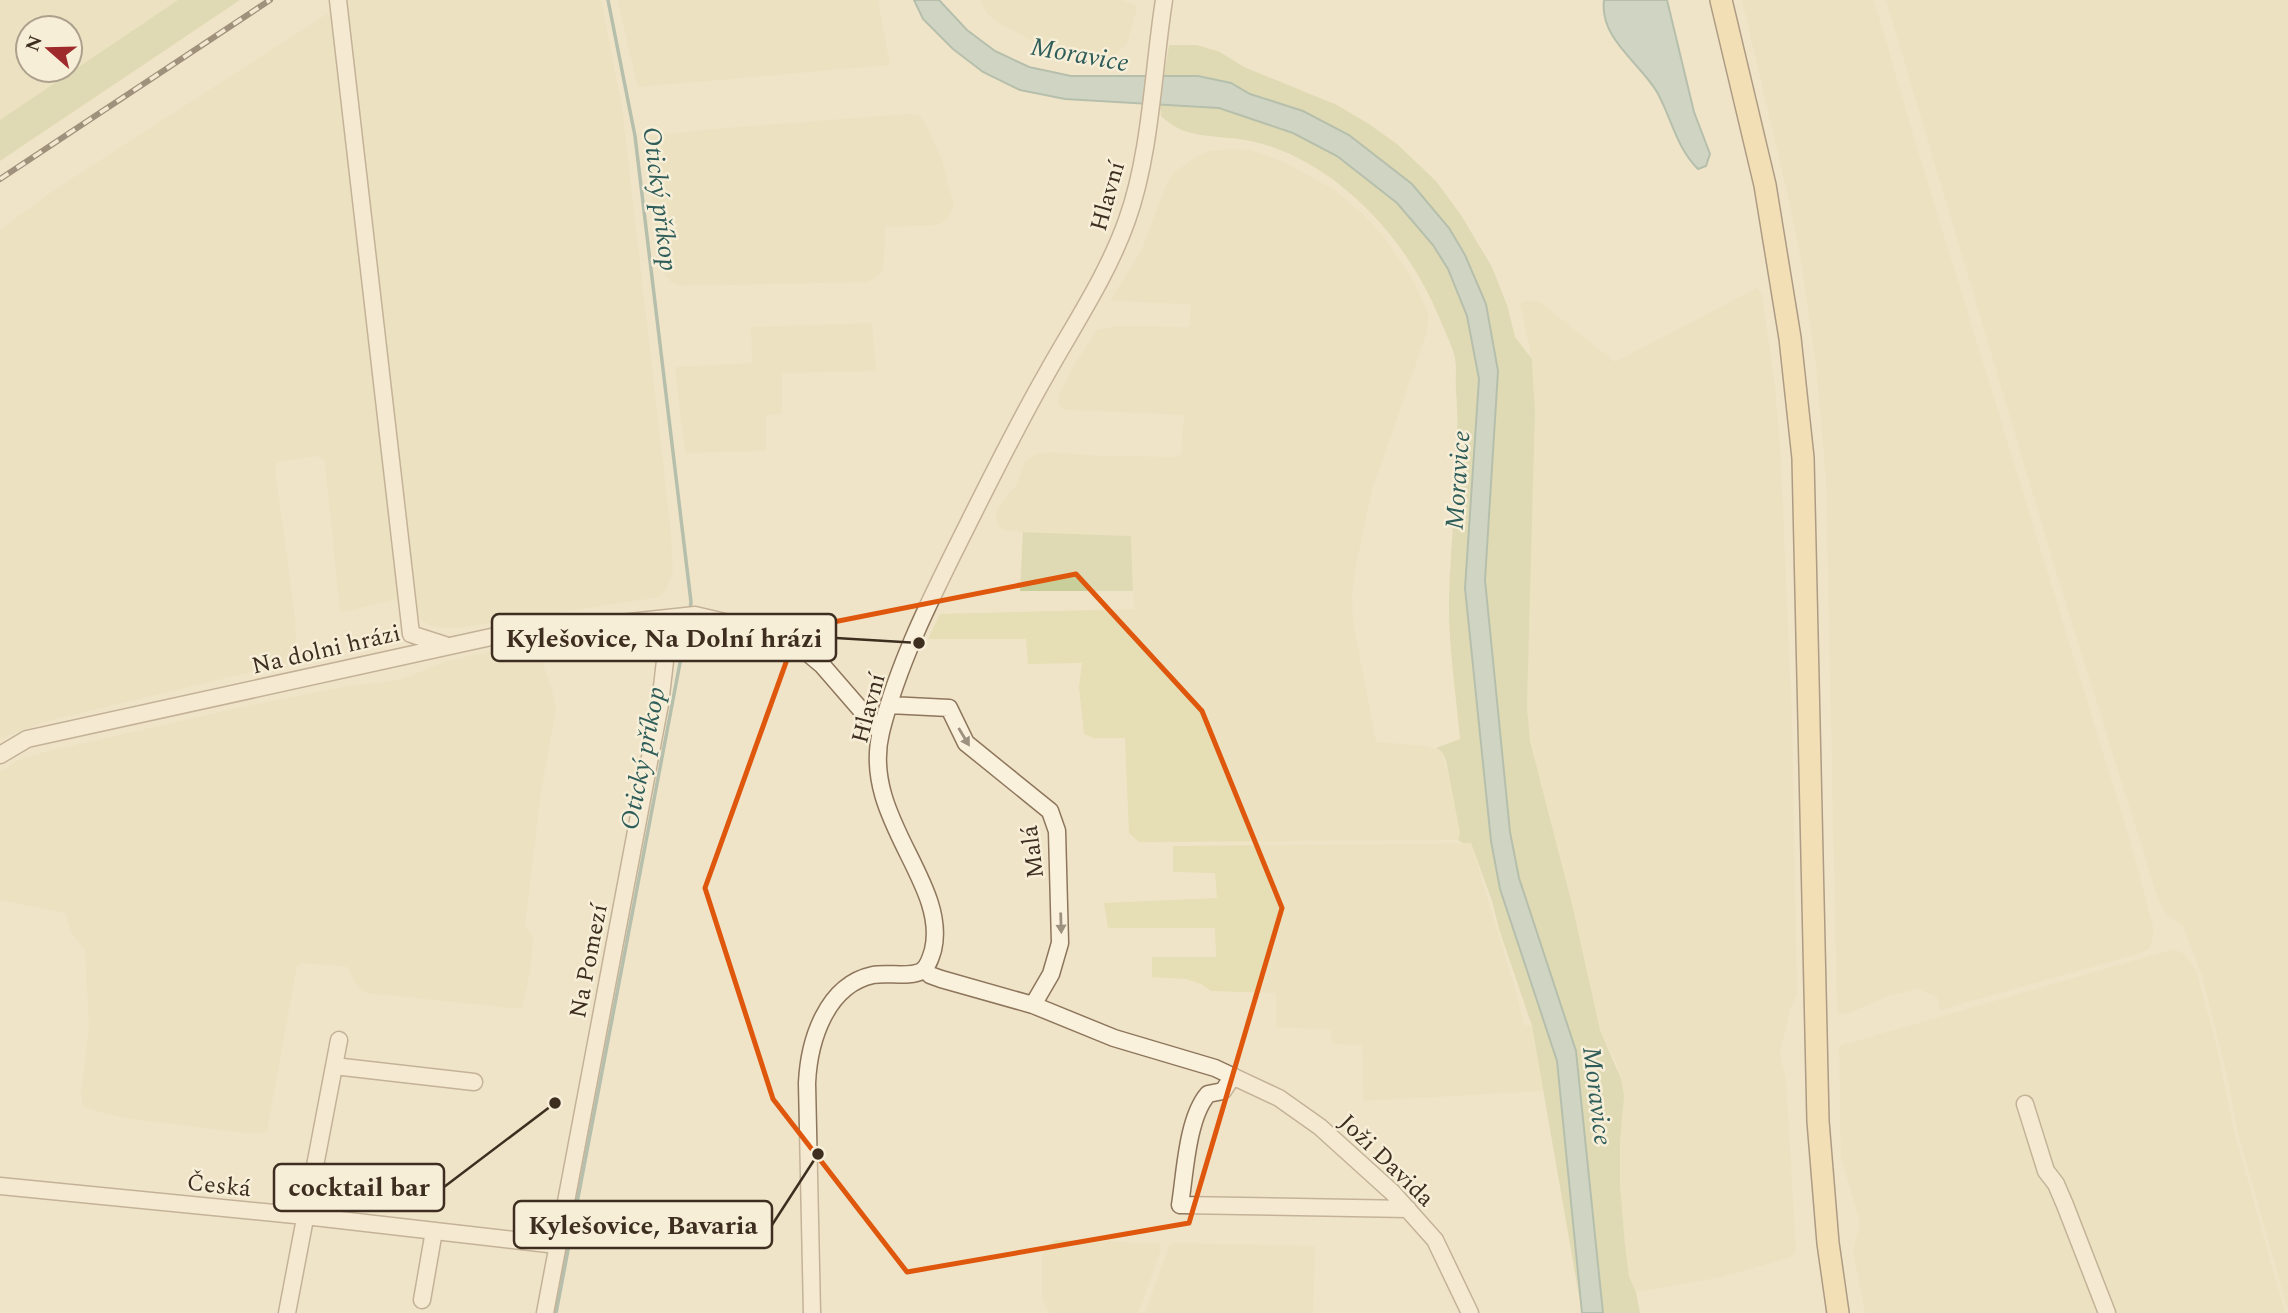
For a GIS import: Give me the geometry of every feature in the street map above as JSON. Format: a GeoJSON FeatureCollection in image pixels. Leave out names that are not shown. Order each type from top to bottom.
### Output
{"type":"FeatureCollection","features":[{"type":"Feature","properties":{"kind":"main road"},"geometry":{"type":"LineString","coordinates":[[1721,0],[1765,185],[1790,338],[1803,458],[1818,1121],[1826,1231],[1838,1313]]}},
{"type":"Feature","properties":{"kind":"street"},"geometry":{"type":"LineString","coordinates":[[338,0],[411,634],[447,646]]}},
{"type":"Feature","properties":{"kind":"street","name":"Hlavní"},"geometry":{"type":"LineString","coordinates":[[925,969],[934,945],[933,921],[924,889],[893,826],[882,796],[878,767],[881,733],[889,705],[925,613],[995,470],[1112,257],[1136,194],[1164,0]]}},
{"type":"Feature","properties":{"kind":"street","name":"Na dolni hrázi"},"geometry":{"type":"LineString","coordinates":[[0,755],[27,739],[491,637],[682,616],[763,631],[804,650],[822,665],[881,733]]}},
{"type":"Feature","properties":{"kind":"street","name":"Na Pomezí"},"geometry":{"type":"LineString","coordinates":[[545,1313],[660,704],[682,616]]}},
{"type":"Feature","properties":{"kind":"street","name":"Malá"},"geometry":{"type":"LineString","coordinates":[[889,705],[949,708],[966,743],[1050,811],[1057,831],[1062,932],[1051,974],[1033,1005]]}},
{"type":"Feature","properties":{"kind":"street"},"geometry":{"type":"LineString","coordinates":[[812,1313],[807,1083],[809,1060],[818,1028],[825,1013],[839,995],[859,980],[875,975],[916,973],[925,969]]}},
{"type":"Feature","properties":{"kind":"street","name":"Joži Davida"},"geometry":{"type":"LineString","coordinates":[[925,969],[930,975],[941,979],[1033,1005],[1114,1038],[1215,1068],[1279,1098],[1320,1126],[1408,1209],[1435,1240],[1470,1313]]}},
{"type":"Feature","properties":{"kind":"street"},"geometry":{"type":"LineString","coordinates":[[287,1313],[339,1040]]}},
{"type":"Feature","properties":{"kind":"street"},"geometry":{"type":"LineString","coordinates":[[334,1066],[474,1082]]}},
{"type":"Feature","properties":{"kind":"street"},"geometry":{"type":"LineString","coordinates":[[1233,1076],[1223,1091],[1208,1094],[1200,1105],[1191,1135],[1180,1205],[1408,1209]]}},
{"type":"Feature","properties":{"kind":"street"},"geometry":{"type":"LineString","coordinates":[[2025,1104],[2046,1171],[2056,1184],[2107,1313]]}},
{"type":"Feature","properties":{"kind":"street","name":"Česká"},"geometry":{"type":"LineString","coordinates":[[0,1186],[304,1216],[557,1245]]}},
{"type":"Feature","properties":{"kind":"street"},"geometry":{"type":"LineString","coordinates":[[422,1300],[434,1231]]}},
{"type":"Feature","properties":{"kind":"highlighted area"},"geometry":{"type":"Polygon","coordinates":[[[1076,574],[1202,711],[1282,908],[1189,1223],[907,1272],[773,1099],[705,888],[798,629],[1076,574]]]}},
{"type":"Feature","properties":{"kind":"shaded area"},"geometry":{"type":"Polygon","coordinates":[[[0,0],[178,0],[84,63],[84,14],[14,14],[14,84],[53,84],[0,120],[0,0]]]}},
{"type":"Feature","properties":{"kind":"shaded area"},"geometry":{"type":"Polygon","coordinates":[[[601,0],[622,107],[670,523],[673,572],[667,588],[659,597],[457,628],[435,627],[418,616],[414,606],[344,2],[601,0]]]}},
{"type":"Feature","properties":{"kind":"shaded area"},"geometry":{"type":"Polygon","coordinates":[[[617,0],[878,0],[890,65],[638,87],[617,0]]]}},
{"type":"Feature","properties":{"kind":"shaded area"},"geometry":{"type":"Polygon","coordinates":[[[980,0],[1120,0],[1136,5],[1137,8],[1127,44],[1114,55],[1107,57],[1040,45],[995,21],[980,0]]]}},
{"type":"Feature","properties":{"kind":"shaded area"},"geometry":{"type":"Polygon","coordinates":[[[1742,0],[1874,0],[2130,840],[2154,930],[2150,948],[2141,953],[1940,1010],[1937,997],[1918,989],[1891,995],[1852,1012],[1839,1015],[1837,1012],[1826,479],[1816,365],[1801,260],[1742,0]]]}},
{"type":"Feature","properties":{"kind":"shaded area"},"geometry":{"type":"Polygon","coordinates":[[[1886,0],[2288,0],[2288,1310],[2237,1130],[2229,1083],[2202,976],[2183,926],[2166,914],[2158,899],[2057,575],[1886,0]]]}},
{"type":"Feature","properties":{"kind":"shaded area"},"geometry":{"type":"Polygon","coordinates":[[[336,8],[400,598],[340,613],[325,462],[318,456],[277,462],[275,468],[295,617],[296,656],[292,662],[44,722],[0,739],[0,230],[54,190],[336,8]]]}},
{"type":"Feature","properties":{"kind":"shaded area"},"geometry":{"type":"Polygon","coordinates":[[[918,114],[924,121],[941,157],[954,206],[947,219],[938,225],[885,227],[884,263],[882,272],[874,279],[866,282],[683,286],[671,282],[661,271],[645,137],[700,130],[918,114]]]}},
{"type":"Feature","properties":{"kind":"shaded area"},"geometry":{"type":"Polygon","coordinates":[[[1250,150],[1284,162],[1333,189],[1363,214],[1384,237],[1412,278],[1426,308],[1429,318],[1426,335],[1372,490],[1356,565],[1352,594],[1353,621],[1376,742],[1426,746],[1442,752],[1460,833],[1458,840],[1139,842],[1129,833],[1125,738],[1094,738],[1084,734],[1079,687],[1082,663],[1028,664],[1026,639],[928,639],[940,614],[1134,609],[1131,536],[1009,531],[1002,529],[997,523],[996,512],[1010,491],[1016,487],[1025,461],[1034,455],[1048,452],[1178,457],[1181,453],[1182,415],[1064,409],[1058,404],[1059,395],[1074,365],[1097,330],[1116,326],[1190,326],[1189,304],[1110,301],[1142,249],[1165,187],[1174,173],[1209,151],[1250,150]]]}},
{"type":"Feature","properties":{"kind":"shaded area"},"geometry":{"type":"Polygon","coordinates":[[[1757,288],[1762,295],[1780,443],[1792,717],[1797,995],[1790,1010],[1780,1053],[1786,1080],[1796,1252],[1791,1257],[1722,1277],[1636,1292],[1629,1276],[1620,1183],[1618,1067],[1600,1030],[1572,904],[1530,741],[1527,707],[1535,413],[1532,359],[1520,304],[1525,300],[1540,302],[1615,362],[1757,288]]]}},
{"type":"Feature","properties":{"kind":"shaded area"},"geometry":{"type":"Polygon","coordinates":[[[872,323],[876,371],[782,373],[782,414],[766,415],[766,451],[685,453],[675,367],[752,363],[751,327],[872,323]]]}},
{"type":"Feature","properties":{"kind":"shaded area"},"geometry":{"type":"Polygon","coordinates":[[[500,650],[538,650],[556,708],[540,799],[525,926],[533,937],[531,968],[522,1009],[366,993],[355,983],[348,967],[303,963],[297,966],[267,1132],[253,1134],[123,1118],[83,1107],[81,1094],[89,1027],[85,951],[71,932],[65,913],[0,900],[0,772],[18,760],[45,752],[246,706],[348,686],[400,680],[447,661],[500,650]]]}},
{"type":"Feature","properties":{"kind":"shaded area"},"geometry":{"type":"Polygon","coordinates":[[[1471,843],[1524,1025],[1532,1026],[1543,1091],[1363,1101],[1362,1045],[1332,1044],[1331,1030],[1276,1027],[1276,993],[1211,991],[1186,979],[1152,977],[1152,957],[1216,957],[1215,928],[1108,928],[1104,903],[1217,898],[1215,873],[1173,872],[1173,846],[1471,843]]]}},
{"type":"Feature","properties":{"kind":"shaded area"},"geometry":{"type":"Polygon","coordinates":[[[2174,949],[2184,954],[2196,970],[2216,1044],[2234,1131],[2285,1313],[1865,1313],[1853,1250],[1860,1222],[1841,1159],[1839,1046],[2174,949]]]}},
{"type":"Feature","properties":{"kind":"shaded area"},"geometry":{"type":"Polygon","coordinates":[[[1055,1240],[1160,1243],[1161,1248],[1138,1313],[1050,1313],[1042,1300],[1042,1250],[1055,1240]]]}},
{"type":"Feature","properties":{"kind":"shaded area"},"geometry":{"type":"Polygon","coordinates":[[[1175,1243],[1315,1246],[1313,1313],[1145,1313],[1169,1246],[1175,1243]]]}},
{"type":"Feature","properties":{"kind":"green space"},"geometry":{"type":"Polygon","coordinates":[[[178,0],[240,0],[0,161],[0,120],[53,84],[84,84],[84,63],[178,0]]]}},
{"type":"Feature","properties":{"kind":"green space"},"geometry":{"type":"Polygon","coordinates":[[[1169,45],[1197,45],[1220,52],[1244,67],[1337,105],[1397,144],[1436,181],[1461,215],[1492,267],[1507,305],[1515,337],[1532,359],[1535,413],[1527,707],[1530,741],[1572,904],[1600,1030],[1621,1079],[1624,1096],[1620,1183],[1625,1245],[1629,1276],[1636,1292],[1640,1313],[1603,1313],[1576,1051],[1519,878],[1510,832],[1485,580],[1498,371],[1465,255],[1449,228],[1412,184],[1349,135],[1303,111],[1250,94],[1231,83],[1198,76],[1164,75],[1169,45]]]}},
{"type":"Feature","properties":{"kind":"green space"},"geometry":{"type":"Polygon","coordinates":[[[1160,104],[1219,108],[1293,133],[1337,156],[1397,203],[1433,245],[1448,269],[1467,316],[1479,379],[1465,588],[1491,841],[1500,889],[1557,1061],[1582,1313],[1532,1026],[1471,843],[1458,840],[1460,833],[1446,760],[1436,748],[1460,739],[1449,615],[1457,442],[1456,366],[1453,351],[1414,268],[1373,215],[1340,185],[1286,152],[1250,141],[1203,135],[1181,129],[1161,116],[1160,104]]]}},
{"type":"Feature","properties":{"kind":"green space"},"geometry":{"type":"Polygon","coordinates":[[[1023,532],[1131,536],[1133,591],[1020,591],[1023,532]]]}},
{"type":"Feature","properties":{"kind":"water"},"geometry":{"type":"Polygon","coordinates":[[[914,0],[939,0],[967,30],[995,51],[1029,67],[1071,76],[1198,76],[1231,83],[1250,94],[1303,111],[1349,135],[1412,184],[1449,228],[1465,255],[1486,304],[1498,371],[1485,580],[1510,832],[1519,878],[1576,1051],[1603,1313],[1582,1313],[1557,1061],[1500,889],[1491,841],[1465,588],[1479,379],[1467,316],[1448,269],[1433,245],[1397,203],[1337,156],[1293,133],[1219,108],[1065,99],[1020,90],[983,72],[953,49],[923,19],[914,0]]]}},
{"type":"Feature","properties":{"kind":"water"},"geometry":{"type":"Polygon","coordinates":[[[1604,0],[1667,0],[1694,112],[1710,154],[1706,166],[1698,169],[1684,151],[1657,92],[1614,38],[1604,14],[1604,0]]]}},
{"type":"Feature","properties":{"kind":"waterway","name":"Otický příkop"},"geometry":{"type":"LineString","coordinates":[[608,0],[635,136],[690,610]]}},
{"type":"Feature","properties":{"kind":"waterway","name":"Otický příkop"},"geometry":{"type":"LineString","coordinates":[[556,1313],[688,621]]}},
{"type":"Feature","properties":{"kind":"railway"},"geometry":{"type":"LineString","coordinates":[[0,179],[270,0]]}},
{"type":"Feature","properties":{"kind":"place","name":"Kylešovice, Na Dolní hrázi"},"geometry":{"type":"Point","coordinates":[919,643]}},
{"type":"Feature","properties":{"kind":"place","name":"cocktail bar"},"geometry":{"type":"Point","coordinates":[555,1103]}},
{"type":"Feature","properties":{"kind":"place","name":"Kylešovice, Bavaria"},"geometry":{"type":"Point","coordinates":[818,1154]}},
{"type":"Feature","properties":{"kind":"water label","name":"Moravice"},"geometry":{"type":"Point","coordinates":[1080,54]}},
{"type":"Feature","properties":{"kind":"water label","name":"Moravice"},"geometry":{"type":"Point","coordinates":[1457,480]}},
{"type":"Feature","properties":{"kind":"water label","name":"Moravice"},"geometry":{"type":"Point","coordinates":[1598,1096]}}]}
